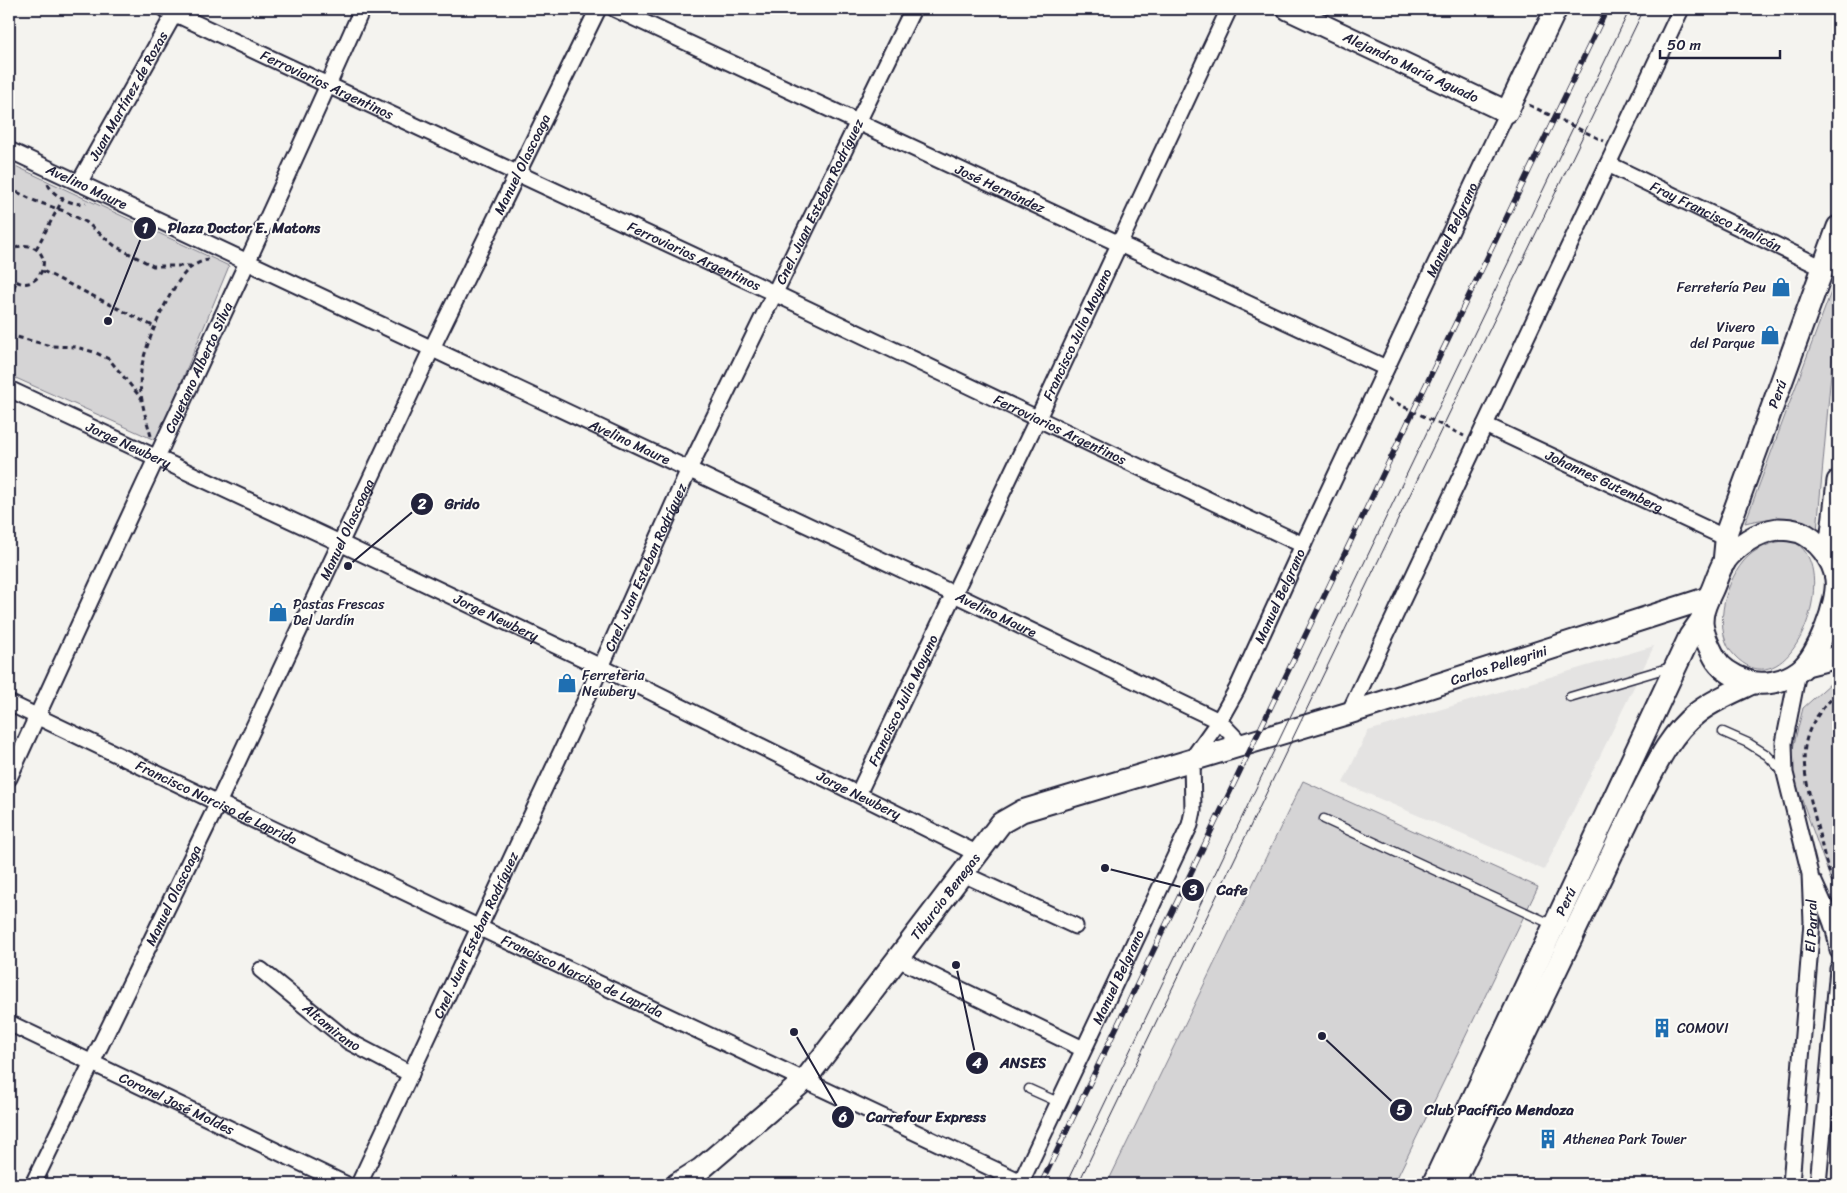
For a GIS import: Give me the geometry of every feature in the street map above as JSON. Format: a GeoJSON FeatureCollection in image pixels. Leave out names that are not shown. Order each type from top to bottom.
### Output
{"type":"FeatureCollection","features":[{"type":"Feature","properties":{"kind":"main road","name":"Alejandro María Aguado"},"geometry":{"type":"LineString","coordinates":[[1288,9],[1510,105]]}},
{"type":"Feature","properties":{"kind":"main road","name":"Manuel Belgrano"},"geometry":{"type":"LineString","coordinates":[[1510,105],[1556,9]]}},
{"type":"Feature","properties":{"kind":"main road","name":"Perú"},"geometry":{"type":"LineString","coordinates":[[1724,563],[1726,538],[1730,522],[1838,227]]}},
{"type":"Feature","properties":{"kind":"main road"},"geometry":{"type":"LineString","coordinates":[[1829,558],[1838,481]]}},
{"type":"Feature","properties":{"kind":"main road"},"geometry":{"type":"LineString","coordinates":[[1802,668],[1816,649],[1828,625],[1837,580],[1829,558],[1812,540],[1801,533],[1778,529],[1767,530],[1736,548],[1724,563],[1708,598],[1702,619],[1708,644],[1717,661],[1734,676],[1752,683],[1767,683],[1781,680],[1802,668],[1838,657]]}},
{"type":"Feature","properties":{"kind":"main road","name":"Carlos Pellegrini"},"geometry":{"type":"LineString","coordinates":[[1289,732],[1708,598]]}},
{"type":"Feature","properties":{"kind":"main road","name":"Perú"},"geometry":{"type":"LineString","coordinates":[[1433,1184],[1676,665],[1690,636],[1702,619]]}},
{"type":"Feature","properties":{"kind":"main road","name":"Perú"},"geometry":{"type":"LineString","coordinates":[[1452,1184],[1635,806],[1662,756],[1678,730],[1698,712],[1719,699],[1752,683]]}},
{"type":"Feature","properties":{"kind":"main road","name":"Tiburcio Benegas"},"geometry":{"type":"LineString","coordinates":[[678,1184],[701,1169],[805,1080],[1001,823],[1022,811],[1192,759],[1289,732]]}},
{"type":"Feature","properties":{"kind":"street","name":"Cayetano Alberto Silva"},"geometry":{"type":"LineString","coordinates":[[9,778],[248,261],[362,9]]}},
{"type":"Feature","properties":{"kind":"street","name":"Manuel Olascoaga"},"geometry":{"type":"LineString","coordinates":[[33,1184],[218,803],[432,348],[598,9]]}},
{"type":"Feature","properties":{"kind":"street","name":"José Hernández"},"geometry":{"type":"LineString","coordinates":[[615,9],[1386,368]]}},
{"type":"Feature","properties":{"kind":"street","name":"Cnel. Juan Esteban Rodríguez"},"geometry":{"type":"LineString","coordinates":[[360,1184],[601,667],[689,469],[913,9]]}},
{"type":"Feature","properties":{"kind":"street","name":"Francisco Julio Moyano"},"geometry":{"type":"LineString","coordinates":[[858,794],[1038,418],[1118,243],[1229,9]]}},
{"type":"Feature","properties":{"kind":"street"},"geometry":{"type":"LineString","coordinates":[[1349,714],[1681,9]]}},
{"type":"Feature","properties":{"kind":"street","name":"Ferroviarios Argentinos"},"geometry":{"type":"LineString","coordinates":[[172,10],[328,85],[774,293],[1302,545]]}},
{"type":"Feature","properties":{"kind":"street","name":"Juan Martínez de Rozas"},"geometry":{"type":"LineString","coordinates":[[79,183],[172,10]]}},
{"type":"Feature","properties":{"kind":"street","name":"Manuel Belgrano"},"geometry":{"type":"LineString","coordinates":[[1021,1183],[1190,825],[1193,811],[1192,759],[1219,721],[1237,689],[1302,545],[1510,105]]}},
{"type":"Feature","properties":{"kind":"street","name":"Avelino Maure"},"geometry":{"type":"LineString","coordinates":[[9,150],[954,594],[1219,721],[1243,746]]}},
{"type":"Feature","properties":{"kind":"street","name":"Fray Francisco Inalicán"},"geometry":{"type":"LineString","coordinates":[[1608,164],[1823,268]]}},
{"type":"Feature","properties":{"kind":"street","name":"Jorge Newbery"},"geometry":{"type":"LineString","coordinates":[[9,389],[601,667],[978,854]]}},
{"type":"Feature","properties":{"kind":"street","name":"Johannes Gutemberg"},"geometry":{"type":"LineString","coordinates":[[1485,425],[1726,538]]}},
{"type":"Feature","properties":{"kind":"street","name":"El Parral"},"geometry":{"type":"LineString","coordinates":[[1791,1184],[1812,922],[1810,874],[1784,773],[1784,743],[1802,668]]}},
{"type":"Feature","properties":{"kind":"street","name":"Francisco Narciso de Laprida"},"geometry":{"type":"LineString","coordinates":[[9,703],[1021,1183]]}},
{"type":"Feature","properties":{"kind":"street"},"geometry":{"type":"LineString","coordinates":[[963,874],[1075,926]]}},
{"type":"Feature","properties":{"kind":"street"},"geometry":{"type":"LineString","coordinates":[[1810,874],[1833,924],[1838,951]]}},
{"type":"Feature","properties":{"kind":"street"},"geometry":{"type":"LineString","coordinates":[[898,959],[1083,1049]]}},
{"type":"Feature","properties":{"kind":"street"},"geometry":{"type":"LineString","coordinates":[[1818,1184],[1838,969]]}},
{"type":"Feature","properties":{"kind":"street","name":"Altamirano"},"geometry":{"type":"LineString","coordinates":[[261,970],[348,1041],[411,1074]]}},
{"type":"Feature","properties":{"kind":"street","name":"Coronel José Moldes"},"geometry":{"type":"LineString","coordinates":[[9,1023],[345,1184]]}},
{"type":"Feature","properties":{"kind":"lane"},"geometry":{"type":"LineString","coordinates":[[1570,697],[1676,665]]}},
{"type":"Feature","properties":{"kind":"lane"},"geometry":{"type":"LineString","coordinates":[[1724,732],[1748,743],[1767,755],[1784,773]]}},
{"type":"Feature","properties":{"kind":"lane"},"geometry":{"type":"LineString","coordinates":[[1324,819],[1555,926]]}},
{"type":"Feature","properties":{"kind":"lane"},"geometry":{"type":"LineString","coordinates":[[1029,1089],[1058,1102]]}},
{"type":"Feature","properties":{"kind":"path"},"geometry":{"type":"LineString","coordinates":[[1510,105],[1616,146]]}},
{"type":"Feature","properties":{"kind":"path"},"geometry":{"type":"LineString","coordinates":[[9,188],[86,222],[115,246],[153,266],[194,266]]}},
{"type":"Feature","properties":{"kind":"path"},"geometry":{"type":"LineString","coordinates":[[36,249],[64,199]]}},
{"type":"Feature","properties":{"kind":"path"},"geometry":{"type":"LineString","coordinates":[[9,254],[24,245],[36,249],[43,259],[43,271],[35,280],[29,283],[17,282],[9,274]]}},
{"type":"Feature","properties":{"kind":"path"},"geometry":{"type":"LineString","coordinates":[[156,457],[141,399],[140,372],[156,327],[170,297],[185,272],[202,260],[210,260]]}},
{"type":"Feature","properties":{"kind":"path"},"geometry":{"type":"LineString","coordinates":[[43,271],[156,327]]}},
{"type":"Feature","properties":{"kind":"path"},"geometry":{"type":"LineString","coordinates":[[9,296],[17,282]]}},
{"type":"Feature","properties":{"kind":"path"},"geometry":{"type":"LineString","coordinates":[[9,335],[51,346],[76,347],[109,359],[141,399]]}},
{"type":"Feature","properties":{"kind":"path"},"geometry":{"type":"LineString","coordinates":[[1374,392],[1477,442]]}},
{"type":"Feature","properties":{"kind":"path"},"geometry":{"type":"LineString","coordinates":[[1838,693],[1827,703],[1812,722],[1805,742],[1803,767],[1828,870],[1838,891]]}},
{"type":"Feature","properties":{"kind":"path"},"geometry":{"type":"LineString","coordinates":[[1832,880],[1838,879]]}},
{"type":"Feature","properties":{"kind":"shaded area"},"geometry":{"type":"Polygon","coordinates":[[[9,163],[229,266],[157,441],[9,375],[9,163]]]}},
{"type":"Feature","properties":{"kind":"shaded area"},"geometry":{"type":"Polygon","coordinates":[[[1838,273],[1838,337],[1833,350],[1817,531],[1808,526],[1782,519],[1765,519],[1745,523],[1838,273]]]}},
{"type":"Feature","properties":{"kind":"shaded area"},"geometry":{"type":"Polygon","coordinates":[[[1789,540],[1806,553],[1813,574],[1812,600],[1805,627],[1792,650],[1776,665],[1756,669],[1735,656],[1728,646],[1722,622],[1726,596],[1730,583],[1747,557],[1764,546],[1789,540]]]}},
{"type":"Feature","properties":{"kind":"shaded area"},"geometry":{"type":"Polygon","coordinates":[[[1654,646],[1544,870],[1343,783],[1368,731],[1654,646]]]}},
{"type":"Feature","properties":{"kind":"shaded area"},"geometry":{"type":"Polygon","coordinates":[[[1838,680],[1838,900],[1789,764],[1803,708],[1831,683],[1838,680]]]}},
{"type":"Feature","properties":{"kind":"shaded area"},"geometry":{"type":"Polygon","coordinates":[[[1303,781],[1538,887],[1394,1184],[1107,1184],[1303,781]]]}},
{"type":"Feature","properties":{"kind":"tram line"},"geometry":{"type":"LineString","coordinates":[[1066,1184],[1630,9]]}},
{"type":"Feature","properties":{"kind":"tram line"},"geometry":{"type":"LineString","coordinates":[[1078,1184],[1644,9]]}},
{"type":"Feature","properties":{"kind":"railway"},"geometry":{"type":"LineString","coordinates":[[1041,1184],[1607,9]]}},
{"type":"Feature","properties":{"kind":"place","name":"Ferretería Peu"},"geometry":{"type":"Point","coordinates":[1781,287]}},
{"type":"Feature","properties":{"kind":"place","name":"Plaza Doctor E. Matons"},"geometry":{"type":"Point","coordinates":[108,321]}},
{"type":"Feature","properties":{"kind":"place","name":"Vivero del Parque"},"geometry":{"type":"Point","coordinates":[1770,335]}},
{"type":"Feature","properties":{"kind":"place","name":"Grido"},"geometry":{"type":"Point","coordinates":[348,566]}},
{"type":"Feature","properties":{"kind":"place","name":"Pastas Frescas Del Jardín"},"geometry":{"type":"Point","coordinates":[278,612]}},
{"type":"Feature","properties":{"kind":"place","name":"Ferreteria Newbery"},"geometry":{"type":"Point","coordinates":[567,683]}},
{"type":"Feature","properties":{"kind":"place","name":"Cafe"},"geometry":{"type":"Point","coordinates":[1105,868]}},
{"type":"Feature","properties":{"kind":"place","name":"ANSES"},"geometry":{"type":"Point","coordinates":[956,965]}},
{"type":"Feature","properties":{"kind":"place","name":"COMOVI"},"geometry":{"type":"Point","coordinates":[1662,1028]}},
{"type":"Feature","properties":{"kind":"place","name":"Carrefour Express"},"geometry":{"type":"Point","coordinates":[794,1032]}},
{"type":"Feature","properties":{"kind":"place","name":"Club Pacífico Mendoza"},"geometry":{"type":"Point","coordinates":[1322,1036]}},
{"type":"Feature","properties":{"kind":"place","name":"Athenea Park Tower"},"geometry":{"type":"Point","coordinates":[1548,1139]}}]}
